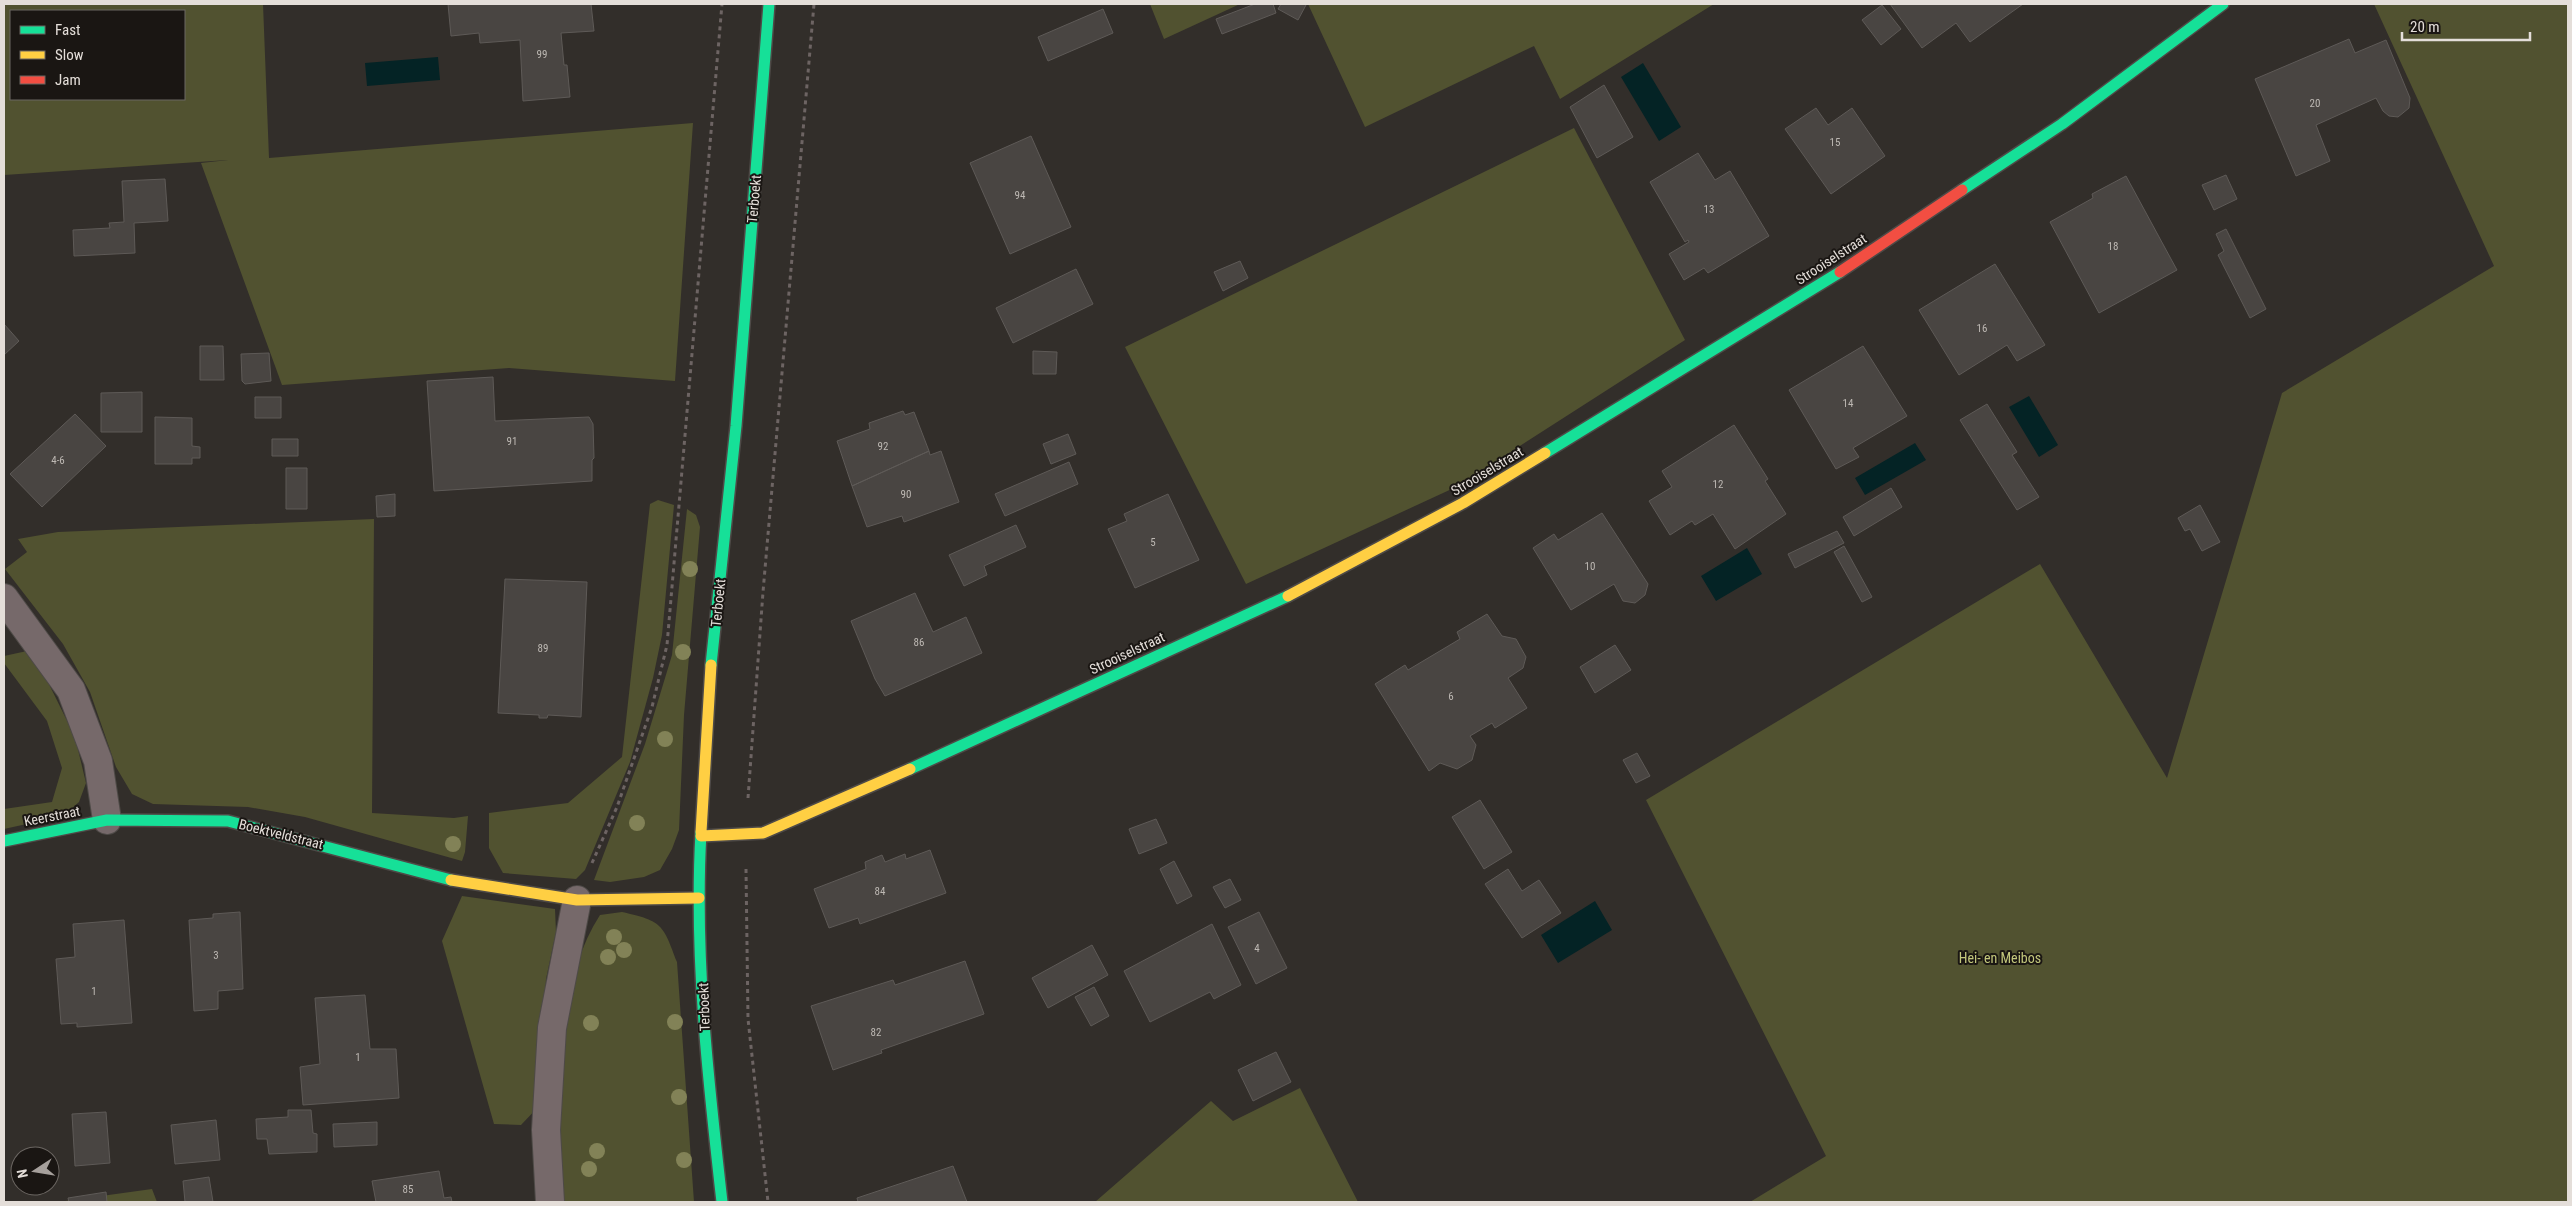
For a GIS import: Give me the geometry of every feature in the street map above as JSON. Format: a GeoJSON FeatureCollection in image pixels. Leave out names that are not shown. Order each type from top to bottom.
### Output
{"type":"FeatureCollection","features":[{"type":"Feature","properties":{"kind":"street","name":"Terboekt"},"geometry":{"type":"LineString","coordinates":[[722,1202],[705,1050],[699,898],[701,836],[711,668],[736,416],[769,4]]}},
{"type":"Feature","properties":{"kind":"street","name":"Strooiselstraat"},"geometry":{"type":"LineString","coordinates":[[701,836],[762,833],[871,786],[1286,597],[1463,503],[1850,266],[2062,124],[2223,4]]}},
{"type":"Feature","properties":{"kind":"street"},"geometry":{"type":"LineString","coordinates":[[4,598],[71,690],[98,761],[107,820]]}},
{"type":"Feature","properties":{"kind":"street","name":"Keerstraat"},"geometry":{"type":"LineString","coordinates":[[4,840],[107,820]]}},
{"type":"Feature","properties":{"kind":"street","name":"Boektveldstraat"},"geometry":{"type":"LineString","coordinates":[[107,820],[228,821],[451,880],[577,900],[699,898]]}},
{"type":"Feature","properties":{"kind":"street"},"geometry":{"type":"LineString","coordinates":[[550,1202],[546,1130],[552,1028],[577,900]]}},
{"type":"Feature","properties":{"kind":"path"},"geometry":{"type":"LineString","coordinates":[[589,871],[617,807],[652,707],[666,645],[722,4]]}},
{"type":"Feature","properties":{"kind":"path"},"geometry":{"type":"LineString","coordinates":[[768,1202],[748,1019],[746,835],[763,592],[814,4]]}},
{"type":"Feature","properties":{"kind":"green space"},"geometry":{"type":"Polygon","coordinates":[[[4,4],[263,4],[269,158],[693,123],[675,381],[509,368],[282,385],[201,163],[228,160],[4,175],[4,4]]]}},
{"type":"Feature","properties":{"kind":"green space"},"geometry":{"type":"Polygon","coordinates":[[[1150,4],[1240,4],[1164,39],[1150,4]]]}},
{"type":"Feature","properties":{"kind":"green space"},"geometry":{"type":"Polygon","coordinates":[[[1308,4],[1714,4],[1560,99],[1534,46],[1365,127],[1308,4]]]}},
{"type":"Feature","properties":{"kind":"green space","name":"Hei- en Meibos"},"geometry":{"type":"Polygon","coordinates":[[[2374,4],[2568,4],[2568,1202],[1750,1202],[1826,1156],[1646,800],[2040,564],[2167,778],[2282,393],[2494,266],[2374,4]]]}},
{"type":"Feature","properties":{"kind":"green space"},"geometry":{"type":"Polygon","coordinates":[[[1574,128],[1685,340],[1456,487],[1246,584],[1125,347],[1574,128]]]}},
{"type":"Feature","properties":{"kind":"green space"},"geometry":{"type":"Polygon","coordinates":[[[658,500],[674,505],[662,635],[653,678],[630,762],[585,870],[576,879],[503,873],[489,848],[489,813],[568,803],[622,757],[650,504],[658,500]]]}},
{"type":"Feature","properties":{"kind":"green space"},"geometry":{"type":"Polygon","coordinates":[[[687,509],[696,515],[700,527],[684,715],[679,830],[672,849],[660,870],[644,877],[610,882],[594,880],[645,744],[672,655],[687,509]]]}},
{"type":"Feature","properties":{"kind":"green space"},"geometry":{"type":"Polygon","coordinates":[[[374,519],[372,813],[454,818],[468,816],[465,852],[462,861],[305,817],[248,807],[153,804],[132,794],[116,767],[90,692],[63,644],[5,569],[27,552],[18,539],[58,532],[374,519]]]}},
{"type":"Feature","properties":{"kind":"green space"},"geometry":{"type":"Polygon","coordinates":[[[27,651],[44,674],[75,737],[86,783],[79,802],[63,816],[4,829],[4,809],[52,802],[62,768],[47,721],[4,663],[4,656],[27,651]]]}},
{"type":"Feature","properties":{"kind":"green space"},"geometry":{"type":"Polygon","coordinates":[[[462,896],[555,909],[556,932],[546,979],[540,1105],[521,1125],[494,1124],[442,941],[462,896]]]}},
{"type":"Feature","properties":{"kind":"green space"},"geometry":{"type":"Polygon","coordinates":[[[622,912],[646,918],[660,926],[677,962],[694,1202],[561,1202],[559,1185],[560,1082],[567,1010],[574,976],[585,944],[600,915],[622,912]]]}},
{"type":"Feature","properties":{"kind":"green space"},"geometry":{"type":"Polygon","coordinates":[[[1300,1088],[1358,1202],[1095,1202],[1211,1101],[1233,1121],[1300,1088]]]}},
{"type":"Feature","properties":{"kind":"green space"},"geometry":{"type":"Polygon","coordinates":[[[152,1189],[157,1202],[58,1202],[152,1189]]]}},
{"type":"Feature","properties":{"kind":"water"},"geometry":{"type":"Polygon","coordinates":[[[438,57],[440,80],[367,86],[365,63],[438,57]]]}},
{"type":"Feature","properties":{"kind":"water"},"geometry":{"type":"Polygon","coordinates":[[[1643,63],[1681,127],[1659,141],[1621,77],[1643,63]]]}},
{"type":"Feature","properties":{"kind":"water"},"geometry":{"type":"Polygon","coordinates":[[[2029,396],[2058,445],[2039,457],[2009,407],[2029,396]]]}},
{"type":"Feature","properties":{"kind":"water"},"geometry":{"type":"Polygon","coordinates":[[[1915,443],[1926,460],[1865,495],[1855,478],[1915,443]]]}},
{"type":"Feature","properties":{"kind":"water"},"geometry":{"type":"Polygon","coordinates":[[[1747,548],[1762,574],[1716,601],[1701,576],[1747,548]]]}},
{"type":"Feature","properties":{"kind":"water"},"geometry":{"type":"Polygon","coordinates":[[[1595,901],[1612,930],[1558,963],[1541,935],[1595,901]]]}},
{"type":"Feature","properties":{"kind":"building"},"geometry":{"type":"Polygon","coordinates":[[[448,4],[591,4],[594,31],[561,33],[570,97],[523,101],[520,40],[480,43],[479,33],[451,36],[448,4]]]}},
{"type":"Feature","properties":{"kind":"building"},"geometry":{"type":"Polygon","coordinates":[[[1255,4],[1273,4],[1276,13],[1222,34],[1216,19],[1255,4]]]}},
{"type":"Feature","properties":{"kind":"building"},"geometry":{"type":"Polygon","coordinates":[[[1281,4],[1306,5],[1298,20],[1278,9],[1281,4]]]}},
{"type":"Feature","properties":{"kind":"building"},"geometry":{"type":"Polygon","coordinates":[[[1890,4],[2023,4],[1970,42],[1956,23],[1922,48],[1890,4]]]}},
{"type":"Feature","properties":{"kind":"building"},"geometry":{"type":"Polygon","coordinates":[[[1882,5],[1901,29],[1881,45],[1862,20],[1882,5]]]}},
{"type":"Feature","properties":{"kind":"building"},"geometry":{"type":"Polygon","coordinates":[[[1103,9],[1113,33],[1048,61],[1038,37],[1103,9]]]}},
{"type":"Feature","properties":{"kind":"building"},"geometry":{"type":"Polygon","coordinates":[[[2349,39],[2355,53],[2386,40],[2410,98],[2409,108],[2398,117],[2389,116],[2383,111],[2376,98],[2316,125],[2330,161],[2296,176],[2255,79],[2349,39]]]}},
{"type":"Feature","properties":{"kind":"building"},"geometry":{"type":"Polygon","coordinates":[[[1604,85],[1633,137],[1597,158],[1570,107],[1604,85]]]}},
{"type":"Feature","properties":{"kind":"building"},"geometry":{"type":"Polygon","coordinates":[[[1816,108],[1828,125],[1852,108],[1885,156],[1831,194],[1785,129],[1816,108]]]}},
{"type":"Feature","properties":{"kind":"building"},"geometry":{"type":"Polygon","coordinates":[[[1031,136],[1071,227],[1010,254],[970,163],[1031,136]]]}},
{"type":"Feature","properties":{"kind":"building"},"geometry":{"type":"Polygon","coordinates":[[[1698,153],[1715,180],[1730,171],[1769,236],[1708,273],[1704,268],[1684,280],[1669,254],[1689,242],[1688,240],[1685,242],[1650,182],[1698,153]]]}},
{"type":"Feature","properties":{"kind":"building"},"geometry":{"type":"Polygon","coordinates":[[[2226,175],[2237,199],[2214,210],[2202,185],[2226,175]]]}},
{"type":"Feature","properties":{"kind":"building"},"geometry":{"type":"Polygon","coordinates":[[[2126,176],[2177,270],[2099,313],[2050,222],[2093,198],[2092,194],[2126,176]]]}},
{"type":"Feature","properties":{"kind":"building"},"geometry":{"type":"Polygon","coordinates":[[[165,179],[168,221],[134,223],[135,253],[74,256],[73,230],[110,228],[109,223],[124,222],[122,181],[165,179]]]}},
{"type":"Feature","properties":{"kind":"building"},"geometry":{"type":"Polygon","coordinates":[[[2226,229],[2266,309],[2250,318],[2218,255],[2224,251],[2216,234],[2226,229]]]}},
{"type":"Feature","properties":{"kind":"building"},"geometry":{"type":"Polygon","coordinates":[[[1240,261],[1248,278],[1223,291],[1214,272],[1240,261]]]}},
{"type":"Feature","properties":{"kind":"building"},"geometry":{"type":"Polygon","coordinates":[[[1995,264],[2045,345],[2017,361],[2007,345],[1959,375],[1919,310],[1995,264]]]}},
{"type":"Feature","properties":{"kind":"building"},"geometry":{"type":"Polygon","coordinates":[[[1076,269],[1093,304],[1013,343],[996,308],[1076,269]]]}},
{"type":"Feature","properties":{"kind":"building"},"geometry":{"type":"Polygon","coordinates":[[[4,324],[19,341],[4,355],[4,324]]]}},
{"type":"Feature","properties":{"kind":"building"},"geometry":{"type":"Polygon","coordinates":[[[200,346],[223,346],[224,380],[200,380],[200,346]]]}},
{"type":"Feature","properties":{"kind":"building"},"geometry":{"type":"Polygon","coordinates":[[[1863,346],[1907,416],[1853,448],[1859,457],[1836,469],[1789,390],[1863,346]]]}},
{"type":"Feature","properties":{"kind":"building"},"geometry":{"type":"Polygon","coordinates":[[[1033,351],[1057,352],[1056,374],[1033,374],[1033,351]]]}},
{"type":"Feature","properties":{"kind":"building"},"geometry":{"type":"Polygon","coordinates":[[[269,353],[271,381],[245,384],[242,381],[241,354],[269,353]]]}},
{"type":"Feature","properties":{"kind":"building"},"geometry":{"type":"Polygon","coordinates":[[[493,377],[495,421],[589,417],[593,424],[594,458],[592,460],[592,481],[434,491],[427,381],[493,377]]]}},
{"type":"Feature","properties":{"kind":"building"},"geometry":{"type":"Polygon","coordinates":[[[142,392],[142,432],[101,432],[101,393],[142,392]]]}},
{"type":"Feature","properties":{"kind":"building"},"geometry":{"type":"Polygon","coordinates":[[[255,397],[281,397],[281,418],[255,418],[255,397]]]}},
{"type":"Feature","properties":{"kind":"building"},"geometry":{"type":"Polygon","coordinates":[[[1987,404],[2017,452],[2012,455],[2039,497],[2017,510],[1960,420],[1987,404]]]}},
{"type":"Feature","properties":{"kind":"building"},"geometry":{"type":"Polygon","coordinates":[[[903,411],[905,415],[914,412],[929,451],[852,486],[837,441],[870,429],[869,423],[903,411]]]}},
{"type":"Feature","properties":{"kind":"building"},"geometry":{"type":"Polygon","coordinates":[[[75,414],[106,446],[42,507],[10,474],[75,414]]]}},
{"type":"Feature","properties":{"kind":"building"},"geometry":{"type":"Polygon","coordinates":[[[155,417],[192,418],[192,446],[200,447],[200,458],[192,458],[192,464],[155,464],[155,417]]]}},
{"type":"Feature","properties":{"kind":"building"},"geometry":{"type":"Polygon","coordinates":[[[1734,425],[1768,479],[1765,481],[1786,514],[1735,549],[1713,514],[1695,525],[1692,521],[1670,535],[1649,501],[1672,487],[1662,471],[1734,425]]]}},
{"type":"Feature","properties":{"kind":"building"},"geometry":{"type":"Polygon","coordinates":[[[1068,434],[1076,454],[1051,464],[1043,444],[1068,434]]]}},
{"type":"Feature","properties":{"kind":"building"},"geometry":{"type":"Polygon","coordinates":[[[272,439],[298,439],[298,456],[272,456],[272,439]]]}},
{"type":"Feature","properties":{"kind":"building"},"geometry":{"type":"Polygon","coordinates":[[[929,451],[930,455],[941,451],[959,502],[904,522],[902,516],[867,527],[852,486],[929,451]]]}},
{"type":"Feature","properties":{"kind":"building"},"geometry":{"type":"Polygon","coordinates":[[[1069,462],[1078,484],[1005,516],[995,494],[1069,462]]]}},
{"type":"Feature","properties":{"kind":"building"},"geometry":{"type":"Polygon","coordinates":[[[286,468],[307,468],[307,509],[286,509],[286,468]]]}},
{"type":"Feature","properties":{"kind":"building"},"geometry":{"type":"Polygon","coordinates":[[[1891,488],[1902,507],[1854,536],[1843,517],[1891,488]]]}},
{"type":"Feature","properties":{"kind":"building"},"geometry":{"type":"Polygon","coordinates":[[[395,494],[395,516],[377,517],[376,496],[395,494]]]}},
{"type":"Feature","properties":{"kind":"building"},"geometry":{"type":"Polygon","coordinates":[[[1168,494],[1199,560],[1135,588],[1108,529],[1127,521],[1124,514],[1168,494]]]}},
{"type":"Feature","properties":{"kind":"building"},"geometry":{"type":"Polygon","coordinates":[[[2200,505],[2220,542],[2202,551],[2190,529],[2185,531],[2178,518],[2200,505]]]}},
{"type":"Feature","properties":{"kind":"building"},"geometry":{"type":"Polygon","coordinates":[[[1602,513],[1648,584],[1645,595],[1635,603],[1623,601],[1614,584],[1571,610],[1533,548],[1554,534],[1558,540],[1602,513]]]}},
{"type":"Feature","properties":{"kind":"building"},"geometry":{"type":"Polygon","coordinates":[[[1016,525],[1026,547],[984,566],[987,575],[964,586],[949,555],[1016,525]]]}},
{"type":"Feature","properties":{"kind":"building"},"geometry":{"type":"Polygon","coordinates":[[[1837,531],[1844,543],[1795,568],[1788,554],[1837,531]]]}},
{"type":"Feature","properties":{"kind":"building"},"geometry":{"type":"Polygon","coordinates":[[[1844,546],[1872,597],[1862,602],[1834,552],[1844,546]]]}},
{"type":"Feature","properties":{"kind":"building"},"geometry":{"type":"Polygon","coordinates":[[[505,579],[587,582],[581,717],[548,715],[547,718],[539,718],[539,715],[498,713],[505,579]]]}},
{"type":"Feature","properties":{"kind":"building"},"geometry":{"type":"Polygon","coordinates":[[[915,593],[933,632],[966,617],[982,653],[885,696],[875,679],[851,621],[915,593]]]}},
{"type":"Feature","properties":{"kind":"building"},"geometry":{"type":"Polygon","coordinates":[[[1487,614],[1502,636],[1516,639],[1526,657],[1523,668],[1508,678],[1527,708],[1495,728],[1492,723],[1470,736],[1476,745],[1472,760],[1457,769],[1440,763],[1429,771],[1375,684],[1405,665],[1408,670],[1460,639],[1457,632],[1487,614]]]}},
{"type":"Feature","properties":{"kind":"building"},"geometry":{"type":"Polygon","coordinates":[[[1615,645],[1631,670],[1595,693],[1580,667],[1615,645]]]}},
{"type":"Feature","properties":{"kind":"building"},"geometry":{"type":"Polygon","coordinates":[[[1637,753],[1650,776],[1636,783],[1623,760],[1637,753]]]}},
{"type":"Feature","properties":{"kind":"building"},"geometry":{"type":"Polygon","coordinates":[[[1480,800],[1512,852],[1484,869],[1452,817],[1480,800]]]}},
{"type":"Feature","properties":{"kind":"building"},"geometry":{"type":"Polygon","coordinates":[[[1156,819],[1167,843],[1139,854],[1129,829],[1156,819]]]}},
{"type":"Feature","properties":{"kind":"building"},"geometry":{"type":"Polygon","coordinates":[[[930,850],[946,893],[860,924],[858,918],[829,928],[814,889],[866,869],[865,862],[882,855],[885,862],[905,854],[906,859],[930,850]]]}},
{"type":"Feature","properties":{"kind":"building"},"geometry":{"type":"Polygon","coordinates":[[[1174,861],[1192,896],[1177,904],[1160,869],[1174,861]]]}},
{"type":"Feature","properties":{"kind":"building"},"geometry":{"type":"Polygon","coordinates":[[[1508,869],[1522,891],[1539,880],[1561,913],[1522,938],[1485,884],[1508,869]]]}},
{"type":"Feature","properties":{"kind":"building"},"geometry":{"type":"Polygon","coordinates":[[[1230,879],[1241,900],[1225,908],[1213,887],[1230,879]]]}},
{"type":"Feature","properties":{"kind":"building"},"geometry":{"type":"Polygon","coordinates":[[[240,912],[243,989],[218,991],[218,1009],[194,1011],[189,920],[213,918],[213,914],[240,912]]]}},
{"type":"Feature","properties":{"kind":"building"},"geometry":{"type":"Polygon","coordinates":[[[1259,912],[1287,968],[1256,984],[1228,927],[1259,912]]]}},
{"type":"Feature","properties":{"kind":"building"},"geometry":{"type":"Polygon","coordinates":[[[124,920],[132,1023],[77,1027],[77,1023],[61,1024],[56,959],[75,957],[73,924],[124,920]]]}},
{"type":"Feature","properties":{"kind":"building"},"geometry":{"type":"Polygon","coordinates":[[[1212,924],[1241,985],[1214,999],[1210,992],[1150,1022],[1124,971],[1212,924]]]}},
{"type":"Feature","properties":{"kind":"building"},"geometry":{"type":"Polygon","coordinates":[[[1092,945],[1108,975],[1048,1008],[1032,978],[1092,945]]]}},
{"type":"Feature","properties":{"kind":"building"},"geometry":{"type":"Polygon","coordinates":[[[965,961],[984,1014],[881,1050],[882,1053],[833,1070],[811,1006],[893,980],[895,985],[965,961]]]}},
{"type":"Feature","properties":{"kind":"building"},"geometry":{"type":"Polygon","coordinates":[[[1094,987],[1109,1016],[1091,1026],[1075,997],[1094,987]]]}},
{"type":"Feature","properties":{"kind":"building"},"geometry":{"type":"Polygon","coordinates":[[[365,995],[370,1049],[396,1049],[399,1098],[303,1105],[300,1067],[320,1064],[315,998],[365,995]]]}},
{"type":"Feature","properties":{"kind":"building"},"geometry":{"type":"Polygon","coordinates":[[[1276,1052],[1291,1082],[1253,1101],[1238,1070],[1276,1052]]]}},
{"type":"Feature","properties":{"kind":"building"},"geometry":{"type":"Polygon","coordinates":[[[288,1110],[311,1110],[313,1133],[317,1134],[317,1152],[269,1154],[267,1139],[257,1139],[256,1119],[288,1117],[288,1110]]]}},
{"type":"Feature","properties":{"kind":"building"},"geometry":{"type":"Polygon","coordinates":[[[106,1112],[110,1163],[75,1166],[72,1114],[106,1112]]]}},
{"type":"Feature","properties":{"kind":"building"},"geometry":{"type":"Polygon","coordinates":[[[216,1120],[220,1160],[175,1164],[171,1125],[216,1120]]]}},
{"type":"Feature","properties":{"kind":"building"},"geometry":{"type":"Polygon","coordinates":[[[377,1122],[377,1145],[334,1147],[333,1124],[377,1122]]]}},
{"type":"Feature","properties":{"kind":"building"},"geometry":{"type":"Polygon","coordinates":[[[953,1166],[967,1202],[858,1202],[857,1198],[953,1166]]]}},
{"type":"Feature","properties":{"kind":"building"},"geometry":{"type":"Polygon","coordinates":[[[439,1171],[444,1198],[451,1197],[452,1202],[376,1202],[372,1181],[439,1171]]]}},
{"type":"Feature","properties":{"kind":"building"},"geometry":{"type":"Polygon","coordinates":[[[209,1177],[213,1202],[185,1202],[183,1181],[209,1177]]]}},
{"type":"Feature","properties":{"kind":"building"},"geometry":{"type":"Polygon","coordinates":[[[106,1192],[107,1202],[69,1202],[68,1198],[106,1192]]]}},
{"type":"Feature","properties":{"kind":"traffic: fast"},"geometry":{"type":"LineString","coordinates":[[711,665],[736,426],[769,4]]}},
{"type":"Feature","properties":{"kind":"traffic: fast"},"geometry":{"type":"LineString","coordinates":[[1962,190],[2062,124],[2223,4]]}},
{"type":"Feature","properties":{"kind":"traffic: fast"},"geometry":{"type":"LineString","coordinates":[[1545,453],[1840,272]]}},
{"type":"Feature","properties":{"kind":"traffic: fast"},"geometry":{"type":"LineString","coordinates":[[910,769],[1288,596]]}},
{"type":"Feature","properties":{"kind":"traffic: fast"},"geometry":{"type":"LineString","coordinates":[[4,841],[107,820],[228,821],[451,880]]}},
{"type":"Feature","properties":{"kind":"traffic: fast"},"geometry":{"type":"LineString","coordinates":[[701,832],[699,878],[701,971],[707,1063],[722,1202]]}},
{"type":"Feature","properties":{"kind":"traffic: slow"},"geometry":{"type":"LineString","coordinates":[[1288,596],[1463,503],[1545,453]]}},
{"type":"Feature","properties":{"kind":"traffic: slow"},"geometry":{"type":"LineString","coordinates":[[701,832],[711,665]]}},
{"type":"Feature","properties":{"kind":"traffic: slow"},"geometry":{"type":"LineString","coordinates":[[701,836],[763,833],[910,769]]}},
{"type":"Feature","properties":{"kind":"traffic: slow"},"geometry":{"type":"LineString","coordinates":[[451,880],[577,900],[699,898]]}},
{"type":"Feature","properties":{"kind":"traffic: jam"},"geometry":{"type":"LineString","coordinates":[[1840,272],[1962,190]]}}]}
